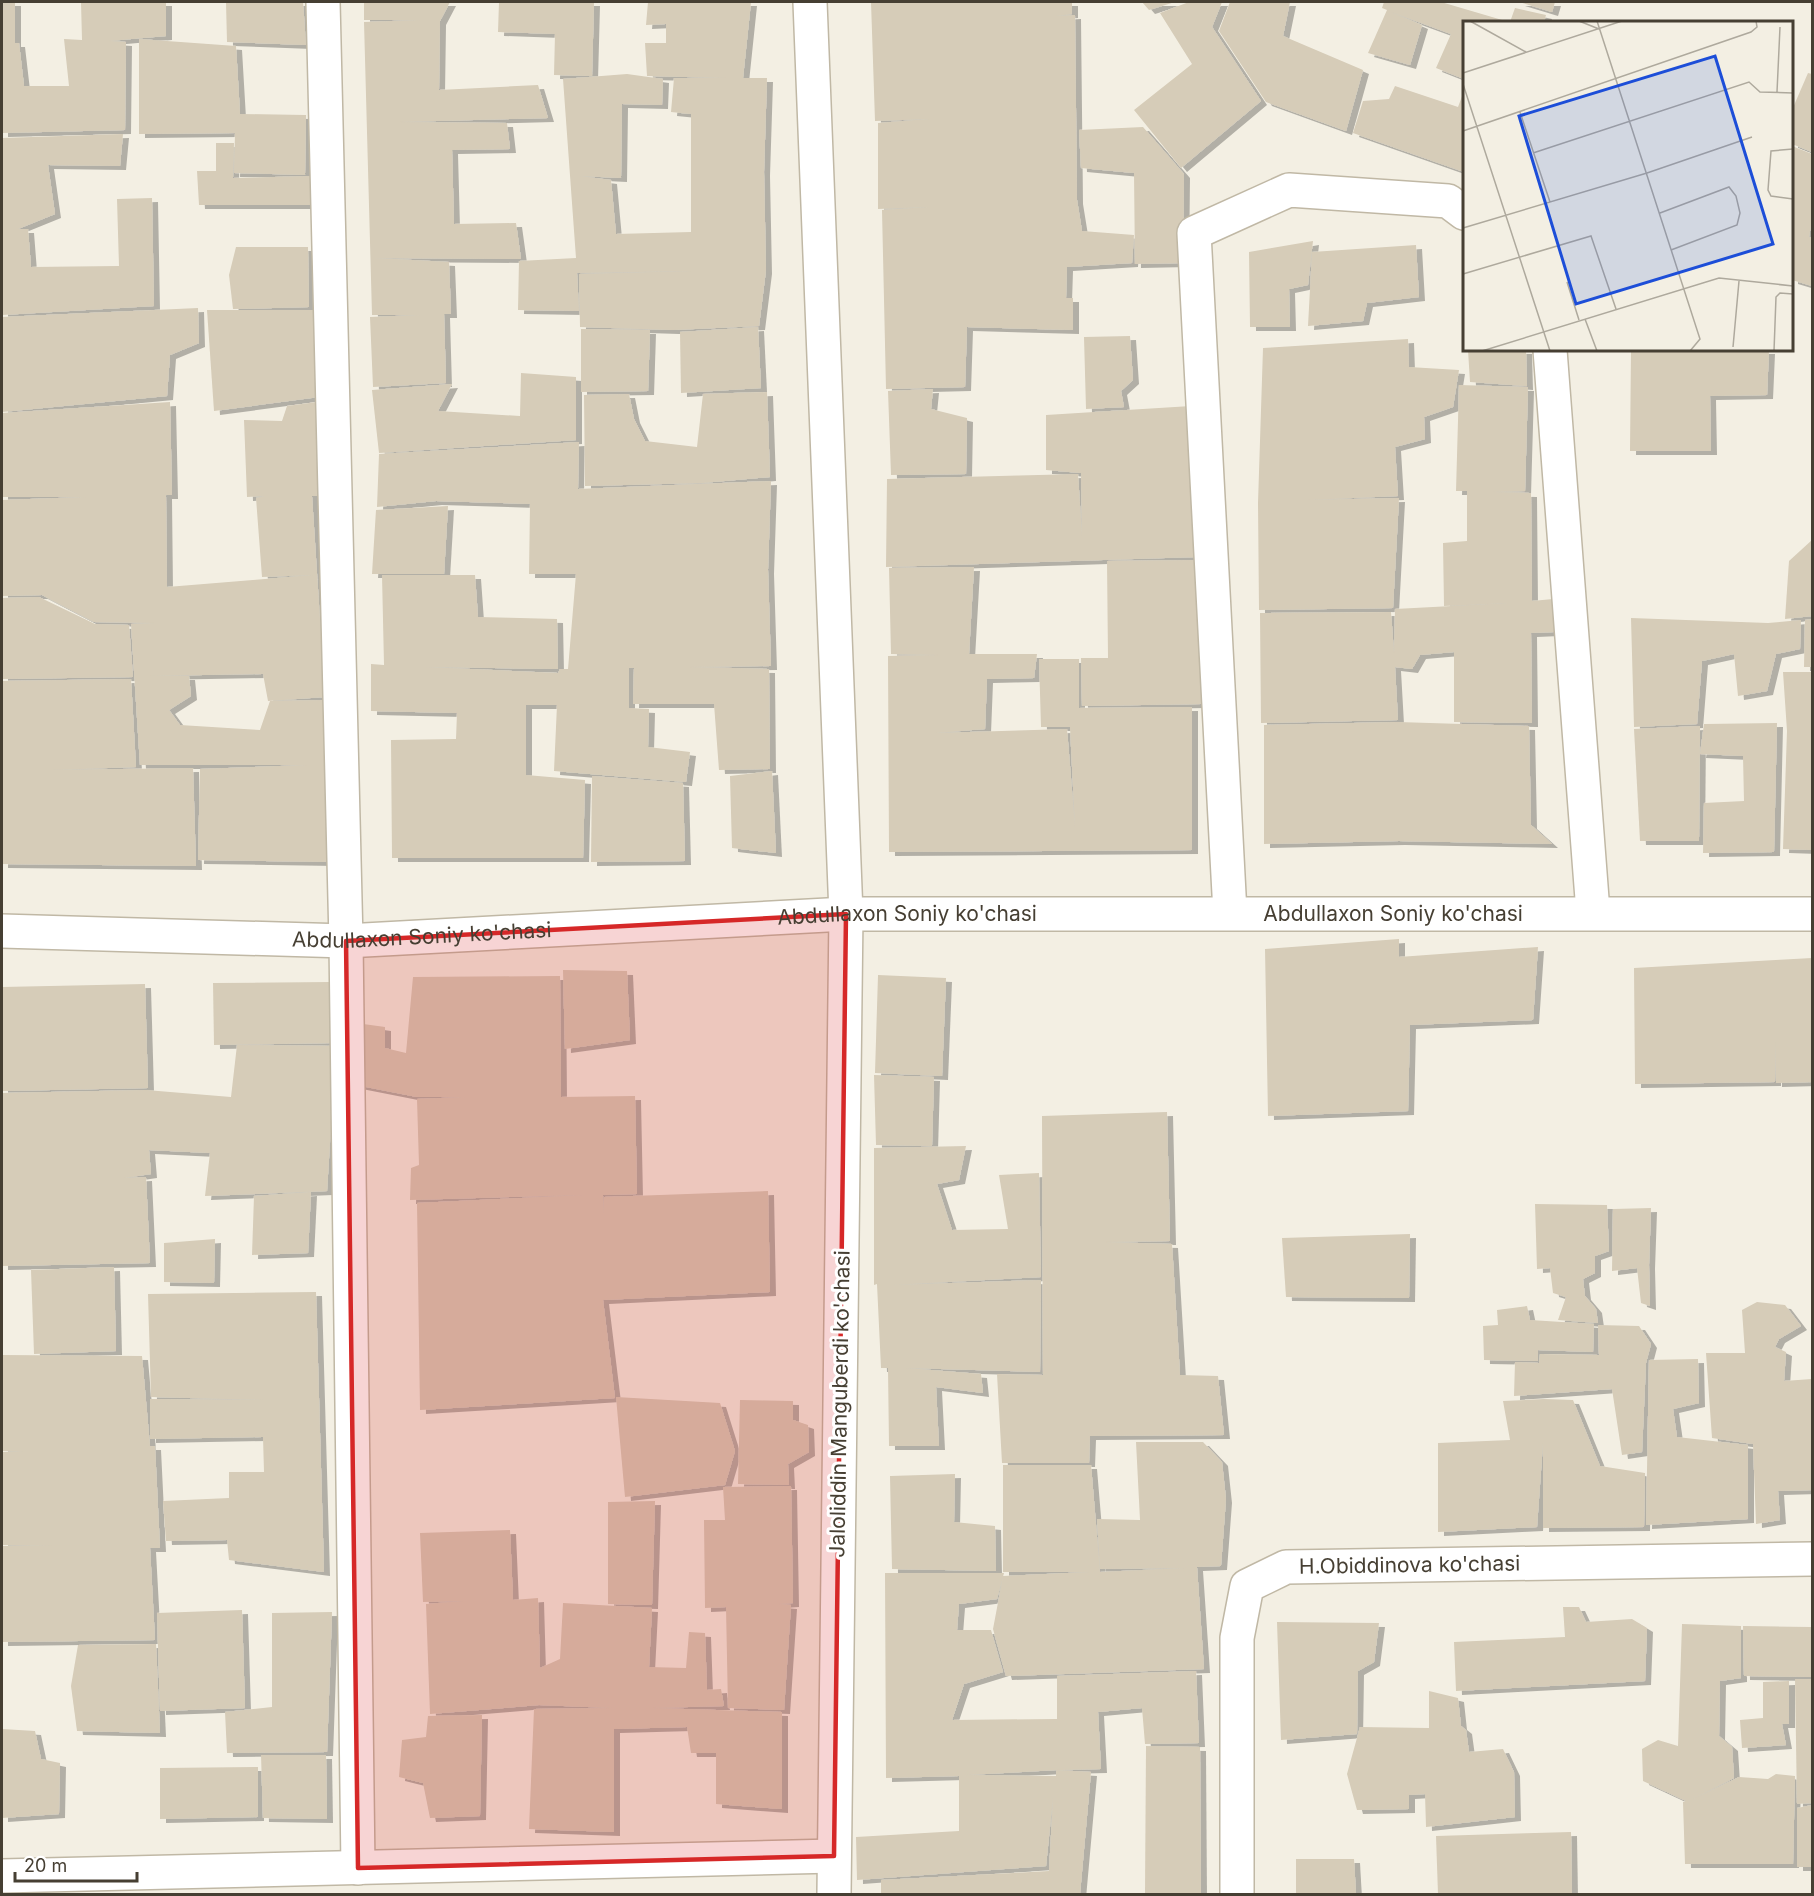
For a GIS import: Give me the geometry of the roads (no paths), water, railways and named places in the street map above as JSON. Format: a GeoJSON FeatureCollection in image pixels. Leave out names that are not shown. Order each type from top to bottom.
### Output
{"type":"FeatureCollection","features":[{"type":"Feature","properties":{"kind":"street"},"geometry":{"type":"LineString","coordinates":[[323,2],[346,941],[358,1868]]}},
{"type":"Feature","properties":{"kind":"street","name":"Jaloliddin Manguberdi ko'chasi"},"geometry":{"type":"LineString","coordinates":[[810,2],[846,914],[834,1894]]}},
{"type":"Feature","properties":{"kind":"street"},"geometry":{"type":"LineString","coordinates":[[1230,913],[1194,233],[1289,190],[1448,201],[1463,212]]}},
{"type":"Feature","properties":{"kind":"street"},"geometry":{"type":"LineString","coordinates":[[1550,351],[1593,912]]}},
{"type":"Feature","properties":{"kind":"street","name":"Abdullaxon Soniy ko'chasi"},"geometry":{"type":"LineString","coordinates":[[2,931],[346,941],[846,914],[1593,912],[1812,914]]}},
{"type":"Feature","properties":{"kind":"street","name":"H.Obiddinova ko'chasi"},"geometry":{"type":"LineString","coordinates":[[1237,1894],[1237,1638],[1247,1586],[1286,1567],[1812,1558]]}},
{"type":"Feature","properties":{"kind":"street"},"geometry":{"type":"LineString","coordinates":[[2,1876],[834,1856]]}}]}
